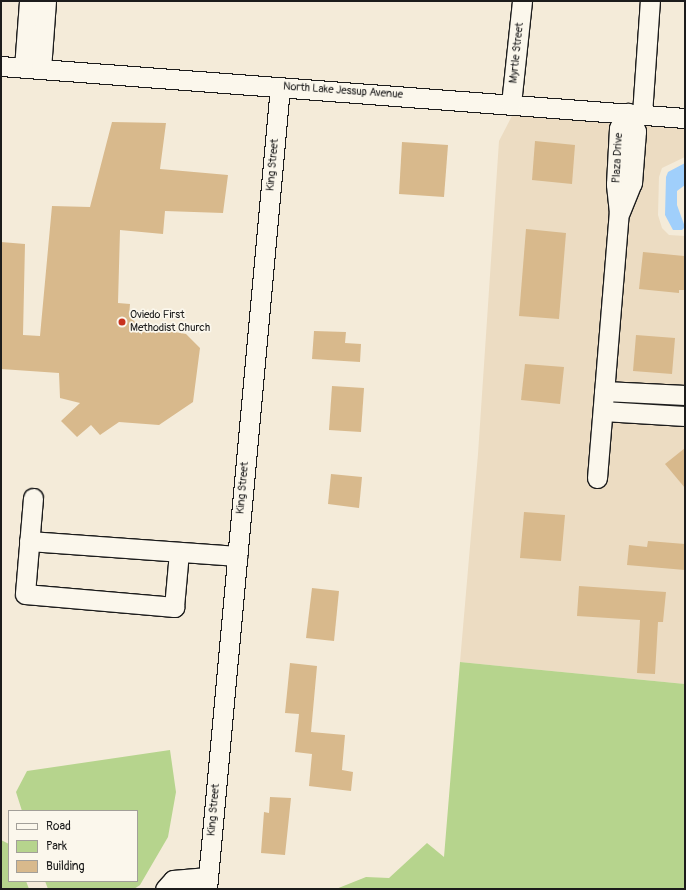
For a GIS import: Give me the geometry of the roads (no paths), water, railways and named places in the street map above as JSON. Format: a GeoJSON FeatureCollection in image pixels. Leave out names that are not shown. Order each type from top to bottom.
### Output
{"type":"FeatureCollection","features":[{"type":"Feature","properties":{"kind":"street"},"geometry":{"type":"LineString","coordinates":[[29,1],[33,68]]}},
{"type":"Feature","properties":{"kind":"street"},"geometry":{"type":"LineString","coordinates":[[33,68],[46,1]]}},
{"type":"Feature","properties":{"kind":"street","name":"Myrtle Street"},"geometry":{"type":"LineString","coordinates":[[511,104],[522,1]]}},
{"type":"Feature","properties":{"kind":"street"},"geometry":{"type":"LineString","coordinates":[[635,114],[650,1]]}},
{"type":"Feature","properties":{"kind":"street","name":"North Lake Jessup Avenue"},"geometry":{"type":"LineString","coordinates":[[1,66],[685,118]]}},
{"type":"Feature","properties":{"kind":"street","name":"King Street"},"geometry":{"type":"LineString","coordinates":[[207,883],[280,87]]}},
{"type":"Feature","properties":{"kind":"street","name":"Plaza Drive"},"geometry":{"type":"LineString","coordinates":[[597,478],[619,213],[632,183],[636,131],[635,114]]}},
{"type":"Feature","properties":{"kind":"street"},"geometry":{"type":"LineString","coordinates":[[604,391],[685,395]]}},
{"type":"Feature","properties":{"kind":"street"},"geometry":{"type":"LineString","coordinates":[[603,410],[685,416]]}},
{"type":"Feature","properties":{"kind":"street"},"geometry":{"type":"LineString","coordinates":[[33,498],[25,594],[174,607],[178,552]]}},
{"type":"Feature","properties":{"kind":"street"},"geometry":{"type":"LineString","coordinates":[[29,541],[237,556]]}},
{"type":"Feature","properties":{"kind":"street"},"geometry":{"type":"LineString","coordinates":[[165,889],[173,880],[207,883]]}},
{"type":"Feature","properties":{"kind":"water"},"geometry":{"type":"Polygon","coordinates":[[[685,163],[685,185],[677,191],[677,205],[685,227],[682,230],[673,230],[665,215],[666,177],[668,172],[685,163]]]}},
{"type":"Feature","properties":{"kind":"place","name":"Oviedo First Methodist Church"},"geometry":{"type":"Point","coordinates":[122,322]}}]}
